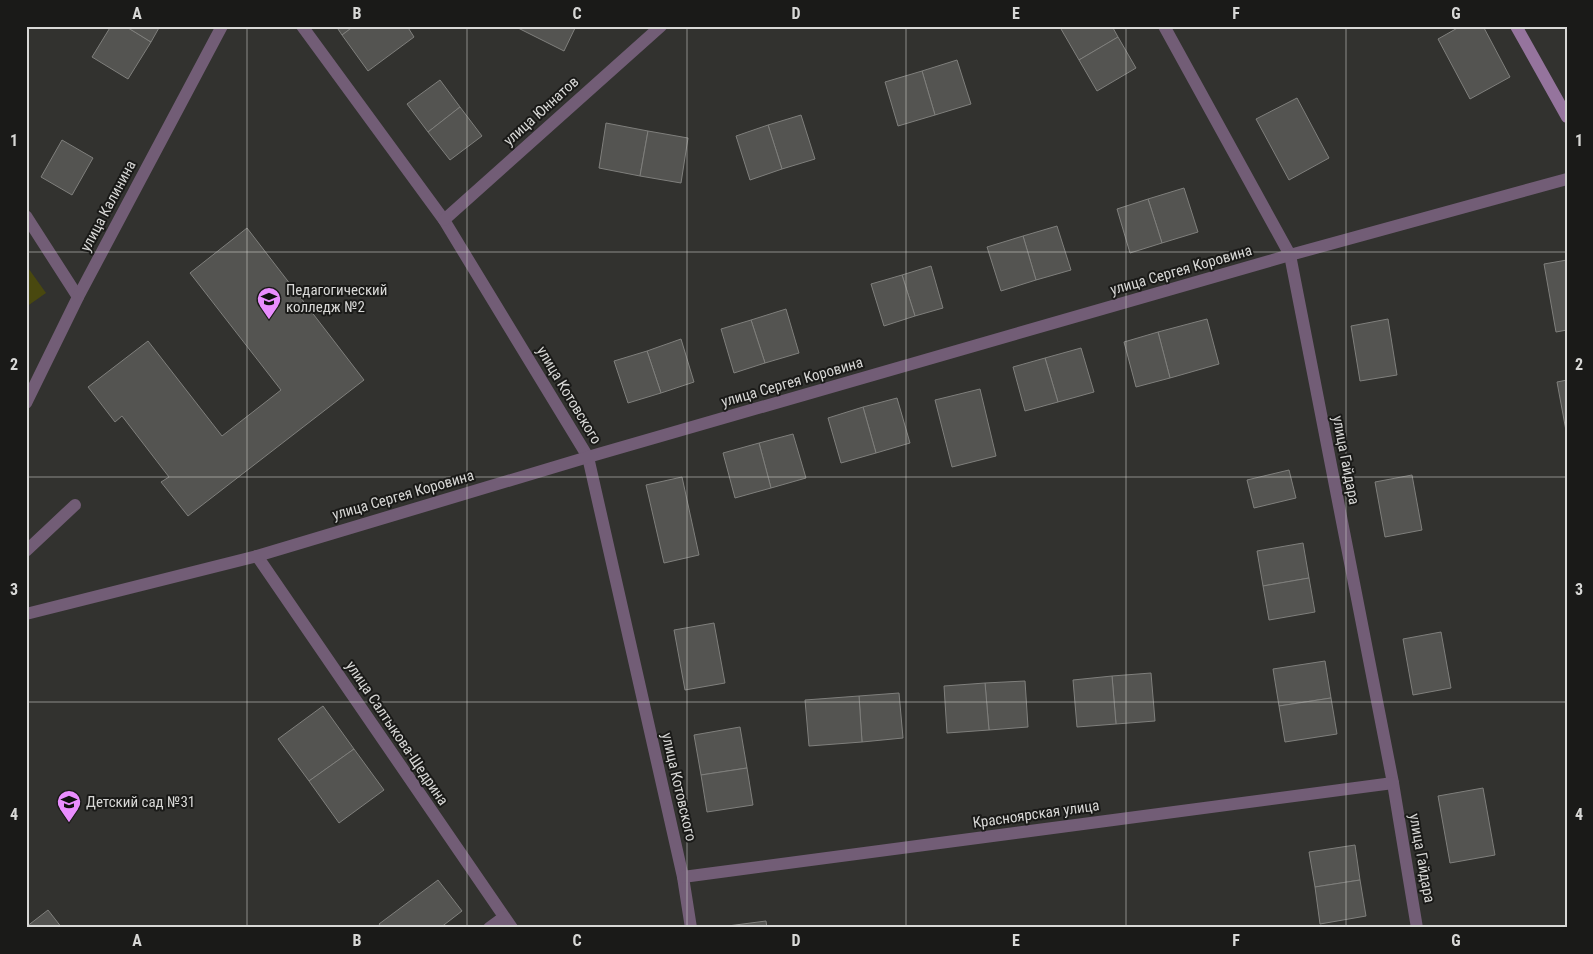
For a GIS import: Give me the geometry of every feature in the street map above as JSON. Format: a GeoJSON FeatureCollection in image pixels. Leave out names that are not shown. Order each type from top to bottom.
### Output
{"type":"FeatureCollection","features":[{"type":"Feature","properties":{"kind":"street","name":"улица Калинина"},"geometry":{"type":"LineString","coordinates":[[26,403],[78,297],[222,26]]}},
{"type":"Feature","properties":{"kind":"street","name":"улица Котовского"},"geometry":{"type":"LineString","coordinates":[[302,26],[444,220],[588,458],[683,877],[691,928]]}},
{"type":"Feature","properties":{"kind":"street","name":"улица Юннатов"},"geometry":{"type":"LineString","coordinates":[[444,220],[661,26]]}},
{"type":"Feature","properties":{"kind":"street","name":"улица Гайдара"},"geometry":{"type":"LineString","coordinates":[[1164,26],[1290,256],[1393,783],[1417,928]]}},
{"type":"Feature","properties":{"kind":"street"},"geometry":{"type":"LineString","coordinates":[[1516,26],[1567,117]]}},
{"type":"Feature","properties":{"kind":"street","name":"улица Сергея Коровина"},"geometry":{"type":"LineString","coordinates":[[26,614],[257,556],[588,458],[1290,256],[1567,179]]}},
{"type":"Feature","properties":{"kind":"street"},"geometry":{"type":"LineString","coordinates":[[26,216],[78,297]]}},
{"type":"Feature","properties":{"kind":"street"},"geometry":{"type":"LineString","coordinates":[[26,551],[75,505]]}},
{"type":"Feature","properties":{"kind":"street","name":"улица Салтыкова-Щедрина"},"geometry":{"type":"LineString","coordinates":[[257,556],[512,928]]}},
{"type":"Feature","properties":{"kind":"street","name":"Красноярская улица"},"geometry":{"type":"LineString","coordinates":[[683,877],[1393,783]]}},
{"type":"Feature","properties":{"kind":"street"},"geometry":{"type":"LineString","coordinates":[[489,928],[504,917]]}},
{"type":"Feature","properties":{"kind":"shaded area"},"geometry":{"type":"Polygon","coordinates":[[[26,265],[46,293],[26,307],[26,265]]]}},
{"type":"Feature","properties":{"kind":"building"},"geometry":{"type":"Polygon","coordinates":[[[111,26],[125,26],[151,42],[128,79],[92,57],[111,26]]]}},
{"type":"Feature","properties":{"kind":"building"},"geometry":{"type":"Polygon","coordinates":[[[125,26],[160,26],[151,42],[125,26]]]}},
{"type":"Feature","properties":{"kind":"building"},"geometry":{"type":"Polygon","coordinates":[[[336,26],[354,26],[342,35],[336,26]]]}},
{"type":"Feature","properties":{"kind":"building"},"geometry":{"type":"Polygon","coordinates":[[[354,26],[407,26],[414,37],[368,71],[342,35],[354,26]]]}},
{"type":"Feature","properties":{"kind":"building"},"geometry":{"type":"Polygon","coordinates":[[[514,26],[576,26],[564,51],[514,26]]]}},
{"type":"Feature","properties":{"kind":"building"},"geometry":{"type":"Polygon","coordinates":[[[1065,26],[1112,26],[1118,37],[1079,60],[1061,29],[1065,26]]]}},
{"type":"Feature","properties":{"kind":"building"},"geometry":{"type":"Polygon","coordinates":[[[1461,26],[1483,26],[1510,77],[1470,99],[1438,39],[1461,26]]]}},
{"type":"Feature","properties":{"kind":"building"},"geometry":{"type":"Polygon","coordinates":[[[1118,37],[1136,68],[1097,91],[1079,60],[1118,37]]]}},
{"type":"Feature","properties":{"kind":"building"},"geometry":{"type":"Polygon","coordinates":[[[957,60],[971,104],[935,115],[922,71],[957,60]]]}},
{"type":"Feature","properties":{"kind":"building"},"geometry":{"type":"Polygon","coordinates":[[[922,71],[935,115],[898,126],[885,82],[922,71]]]}},
{"type":"Feature","properties":{"kind":"building"},"geometry":{"type":"Polygon","coordinates":[[[440,80],[460,107],[428,132],[407,104],[440,80]]]}},
{"type":"Feature","properties":{"kind":"building"},"geometry":{"type":"Polygon","coordinates":[[[1297,98],[1329,158],[1289,180],[1256,119],[1297,98]]]}},
{"type":"Feature","properties":{"kind":"building"},"geometry":{"type":"Polygon","coordinates":[[[460,107],[482,136],[450,160],[428,132],[460,107]]]}},
{"type":"Feature","properties":{"kind":"building"},"geometry":{"type":"Polygon","coordinates":[[[801,115],[815,159],[782,169],[768,125],[801,115]]]}},
{"type":"Feature","properties":{"kind":"building"},"geometry":{"type":"Polygon","coordinates":[[[606,123],[648,131],[640,176],[599,168],[606,123]]]}},
{"type":"Feature","properties":{"kind":"building"},"geometry":{"type":"Polygon","coordinates":[[[768,125],[782,169],[750,180],[736,136],[768,125]]]}},
{"type":"Feature","properties":{"kind":"building"},"geometry":{"type":"Polygon","coordinates":[[[648,131],[688,138],[681,183],[640,176],[648,131]]]}},
{"type":"Feature","properties":{"kind":"building"},"geometry":{"type":"Polygon","coordinates":[[[62,140],[93,158],[72,195],[41,177],[62,140]]]}},
{"type":"Feature","properties":{"kind":"building"},"geometry":{"type":"Polygon","coordinates":[[[1184,188],[1198,232],[1162,243],[1148,199],[1184,188]]]}},
{"type":"Feature","properties":{"kind":"building"},"geometry":{"type":"Polygon","coordinates":[[[1148,199],[1162,243],[1130,253],[1117,209],[1148,199]]]}},
{"type":"Feature","properties":{"kind":"building"},"geometry":{"type":"Polygon","coordinates":[[[1057,226],[1071,270],[1036,280],[1023,236],[1057,226]]]}},
{"type":"Feature","properties":{"kind":"building"},"geometry":{"type":"Polygon","coordinates":[[[247,228],[364,380],[188,516],[161,482],[169,477],[122,416],[115,422],[88,387],[148,341],[222,436],[281,390],[190,273],[247,228]]]}},
{"type":"Feature","properties":{"kind":"building"},"geometry":{"type":"Polygon","coordinates":[[[1023,236],[1036,280],[1001,291],[987,247],[1023,236]]]}},
{"type":"Feature","properties":{"kind":"building"},"geometry":{"type":"Polygon","coordinates":[[[1567,260],[1567,330],[1556,332],[1544,264],[1567,260]]]}},
{"type":"Feature","properties":{"kind":"building"},"geometry":{"type":"Polygon","coordinates":[[[931,266],[943,308],[915,316],[902,275],[931,266]]]}},
{"type":"Feature","properties":{"kind":"building"},"geometry":{"type":"Polygon","coordinates":[[[902,275],[915,316],[884,326],[871,284],[902,275]]]}},
{"type":"Feature","properties":{"kind":"building"},"geometry":{"type":"Polygon","coordinates":[[[786,309],[799,353],[765,363],[751,320],[786,309]]]}},
{"type":"Feature","properties":{"kind":"building"},"geometry":{"type":"Polygon","coordinates":[[[1207,319],[1219,364],[1170,378],[1158,332],[1207,319]]]}},
{"type":"Feature","properties":{"kind":"building"},"geometry":{"type":"Polygon","coordinates":[[[1388,319],[1397,375],[1360,381],[1351,326],[1388,319]]]}},
{"type":"Feature","properties":{"kind":"building"},"geometry":{"type":"Polygon","coordinates":[[[751,320],[765,363],[734,373],[721,329],[751,320]]]}},
{"type":"Feature","properties":{"kind":"building"},"geometry":{"type":"Polygon","coordinates":[[[1158,332],[1170,378],[1136,387],[1124,342],[1158,332]]]}},
{"type":"Feature","properties":{"kind":"building"},"geometry":{"type":"Polygon","coordinates":[[[681,339],[694,382],[661,393],[647,351],[681,339]]]}},
{"type":"Feature","properties":{"kind":"building"},"geometry":{"type":"Polygon","coordinates":[[[1081,348],[1094,392],[1058,402],[1045,358],[1081,348]]]}},
{"type":"Feature","properties":{"kind":"building"},"geometry":{"type":"Polygon","coordinates":[[[647,351],[661,393],[628,403],[614,361],[647,351]]]}},
{"type":"Feature","properties":{"kind":"building"},"geometry":{"type":"Polygon","coordinates":[[[1045,358],[1058,402],[1025,411],[1013,367],[1045,358]]]}},
{"type":"Feature","properties":{"kind":"building"},"geometry":{"type":"Polygon","coordinates":[[[1567,380],[1567,436],[1557,382],[1567,380]]]}},
{"type":"Feature","properties":{"kind":"building"},"geometry":{"type":"Polygon","coordinates":[[[980,389],[996,456],[952,467],[935,400],[980,389]]]}},
{"type":"Feature","properties":{"kind":"building"},"geometry":{"type":"Polygon","coordinates":[[[897,398],[910,443],[876,453],[863,407],[897,398]]]}},
{"type":"Feature","properties":{"kind":"building"},"geometry":{"type":"Polygon","coordinates":[[[863,407],[876,453],[841,463],[828,418],[863,407]]]}},
{"type":"Feature","properties":{"kind":"building"},"geometry":{"type":"Polygon","coordinates":[[[793,434],[806,478],[771,488],[759,443],[793,434]]]}},
{"type":"Feature","properties":{"kind":"building"},"geometry":{"type":"Polygon","coordinates":[[[759,443],[771,488],[735,498],[723,453],[759,443]]]}},
{"type":"Feature","properties":{"kind":"building"},"geometry":{"type":"Polygon","coordinates":[[[1289,470],[1296,498],[1254,508],[1247,480],[1289,470]]]}},
{"type":"Feature","properties":{"kind":"building"},"geometry":{"type":"Polygon","coordinates":[[[1412,475],[1422,530],[1385,537],[1375,482],[1412,475]]]}},
{"type":"Feature","properties":{"kind":"building"},"geometry":{"type":"Polygon","coordinates":[[[682,477],[699,555],[664,563],[646,485],[682,477]]]}},
{"type":"Feature","properties":{"kind":"building"},"geometry":{"type":"Polygon","coordinates":[[[1303,543],[1309,578],[1263,586],[1257,551],[1303,543]]]}},
{"type":"Feature","properties":{"kind":"building"},"geometry":{"type":"Polygon","coordinates":[[[1309,578],[1315,612],[1269,620],[1263,586],[1309,578]]]}},
{"type":"Feature","properties":{"kind":"building"},"geometry":{"type":"Polygon","coordinates":[[[714,623],[725,683],[685,690],[674,630],[714,623]]]}},
{"type":"Feature","properties":{"kind":"building"},"geometry":{"type":"Polygon","coordinates":[[[1441,632],[1451,688],[1413,695],[1403,639],[1441,632]]]}},
{"type":"Feature","properties":{"kind":"building"},"geometry":{"type":"Polygon","coordinates":[[[1325,661],[1331,698],[1279,706],[1273,669],[1325,661]]]}},
{"type":"Feature","properties":{"kind":"building"},"geometry":{"type":"Polygon","coordinates":[[[1151,673],[1155,721],[1116,724],[1112,676],[1151,673]]]}},
{"type":"Feature","properties":{"kind":"building"},"geometry":{"type":"Polygon","coordinates":[[[1112,676],[1116,724],[1077,727],[1073,680],[1112,676]]]}},
{"type":"Feature","properties":{"kind":"building"},"geometry":{"type":"Polygon","coordinates":[[[1025,681],[1028,727],[989,730],[985,683],[1025,681]]]}},
{"type":"Feature","properties":{"kind":"building"},"geometry":{"type":"Polygon","coordinates":[[[985,683],[989,730],[947,733],[944,686],[985,683]]]}},
{"type":"Feature","properties":{"kind":"building"},"geometry":{"type":"Polygon","coordinates":[[[899,693],[903,738],[862,742],[859,696],[899,693]]]}},
{"type":"Feature","properties":{"kind":"building"},"geometry":{"type":"Polygon","coordinates":[[[859,696],[862,742],[809,746],[805,700],[859,696]]]}},
{"type":"Feature","properties":{"kind":"building"},"geometry":{"type":"Polygon","coordinates":[[[1331,698],[1337,734],[1285,742],[1279,706],[1331,698]]]}},
{"type":"Feature","properties":{"kind":"building"},"geometry":{"type":"Polygon","coordinates":[[[323,706],[354,749],[309,781],[278,739],[323,706]]]}},
{"type":"Feature","properties":{"kind":"building"},"geometry":{"type":"Polygon","coordinates":[[[740,727],[747,768],[701,775],[694,735],[740,727]]]}},
{"type":"Feature","properties":{"kind":"building"},"geometry":{"type":"Polygon","coordinates":[[[354,749],[384,790],[339,823],[309,781],[354,749]]]}},
{"type":"Feature","properties":{"kind":"building"},"geometry":{"type":"Polygon","coordinates":[[[747,768],[753,805],[707,812],[701,775],[747,768]]]}},
{"type":"Feature","properties":{"kind":"building"},"geometry":{"type":"Polygon","coordinates":[[[1483,788],[1495,855],[1450,863],[1438,796],[1483,788]]]}},
{"type":"Feature","properties":{"kind":"building"},"geometry":{"type":"Polygon","coordinates":[[[1355,845],[1360,880],[1315,887],[1309,852],[1355,845]]]}},
{"type":"Feature","properties":{"kind":"building"},"geometry":{"type":"Polygon","coordinates":[[[438,880],[462,911],[440,928],[382,928],[379,924],[438,880]]]}},
{"type":"Feature","properties":{"kind":"building"},"geometry":{"type":"Polygon","coordinates":[[[1360,880],[1366,916],[1320,924],[1315,887],[1360,880]]]}},
{"type":"Feature","properties":{"kind":"building"},"geometry":{"type":"Polygon","coordinates":[[[48,910],[62,928],[26,928],[26,927],[48,910]]]}},
{"type":"Feature","properties":{"kind":"building"},"geometry":{"type":"Polygon","coordinates":[[[766,921],[767,928],[720,928],[720,927],[766,921]]]}},
{"type":"Feature","properties":{"kind":"place","name":"Педагогический колледж №2"},"geometry":{"type":"Point","coordinates":[269,320]}},
{"type":"Feature","properties":{"kind":"place","name":"Детский сад №31"},"geometry":{"type":"Point","coordinates":[69,823]}}]}
